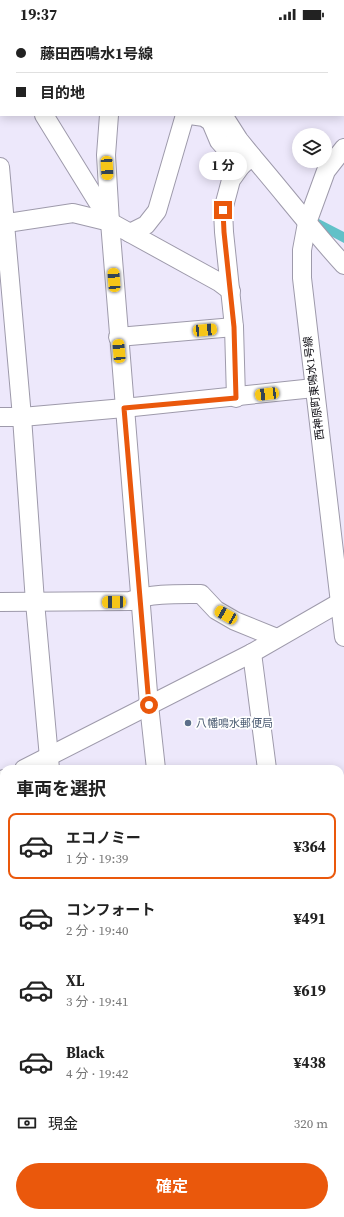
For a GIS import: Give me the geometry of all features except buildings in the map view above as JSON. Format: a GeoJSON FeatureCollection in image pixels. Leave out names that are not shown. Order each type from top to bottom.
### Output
{"type":"FeatureCollection","features":[{"type":"Feature","properties":{"kind":"street"},"geometry":{"type":"LineString","coordinates":[[45,116],[110,222]]}},
{"type":"Feature","properties":{"kind":"street"},"geometry":{"type":"LineString","coordinates":[[109,116],[106,155],[118,337],[149,705],[156,765]]}},
{"type":"Feature","properties":{"kind":"street"},"geometry":{"type":"LineString","coordinates":[[130,233],[146,225],[157,212],[185,116]]}},
{"type":"Feature","properties":{"kind":"street"},"geometry":{"type":"LineString","coordinates":[[197,116],[204,117],[211,122],[219,141],[247,161],[290,200],[344,265]]}},
{"type":"Feature","properties":{"kind":"street"},"geometry":{"type":"LineString","coordinates":[[224,116],[239,140],[247,161]]}},
{"type":"Feature","properties":{"kind":"street","name":"西神原町東鳴水1号線"},"geometry":{"type":"LineString","coordinates":[[344,148],[326,171],[307,222],[302,250],[302,278],[314,388],[342,602],[344,637]]}},
{"type":"Feature","properties":{"kind":"street"},"geometry":{"type":"LineString","coordinates":[[236,398],[234,327],[223,210],[230,180],[247,161]]}},
{"type":"Feature","properties":{"kind":"street"},"geometry":{"type":"LineString","coordinates":[[0,167],[3,223],[22,417],[34,602],[49,763],[149,705],[252,653],[342,602]]}},
{"type":"Feature","properties":{"kind":"street"},"geometry":{"type":"LineString","coordinates":[[3,223],[73,213],[110,222],[219,282],[231,291]]}},
{"type":"Feature","properties":{"kind":"street"},"geometry":{"type":"LineString","coordinates":[[118,337],[234,327]]}},
{"type":"Feature","properties":{"kind":"street"},"geometry":{"type":"LineString","coordinates":[[0,418],[236,398],[314,388]]}},
{"type":"Feature","properties":{"kind":"street"},"geometry":{"type":"LineString","coordinates":[[0,602],[130,601],[140,598],[176,594],[201,594],[216,610],[277,638]]}},
{"type":"Feature","properties":{"kind":"street"},"geometry":{"type":"LineString","coordinates":[[252,653],[266,765]]}},
{"type":"Feature","properties":{"kind":"water"},"geometry":{"type":"Polygon","coordinates":[[[313,216],[344,232],[344,243],[310,225],[313,216]]]}},
{"type":"Feature","properties":{"kind":"place","name":"八幡鳴水郵便局"},"geometry":{"type":"Point","coordinates":[188,723]}},
{"type":"Feature","properties":{"kind":"route"},"geometry":{"type":"LineString","coordinates":[[149,705],[124,408],[236,398],[234,327],[223,210]]}}]}
